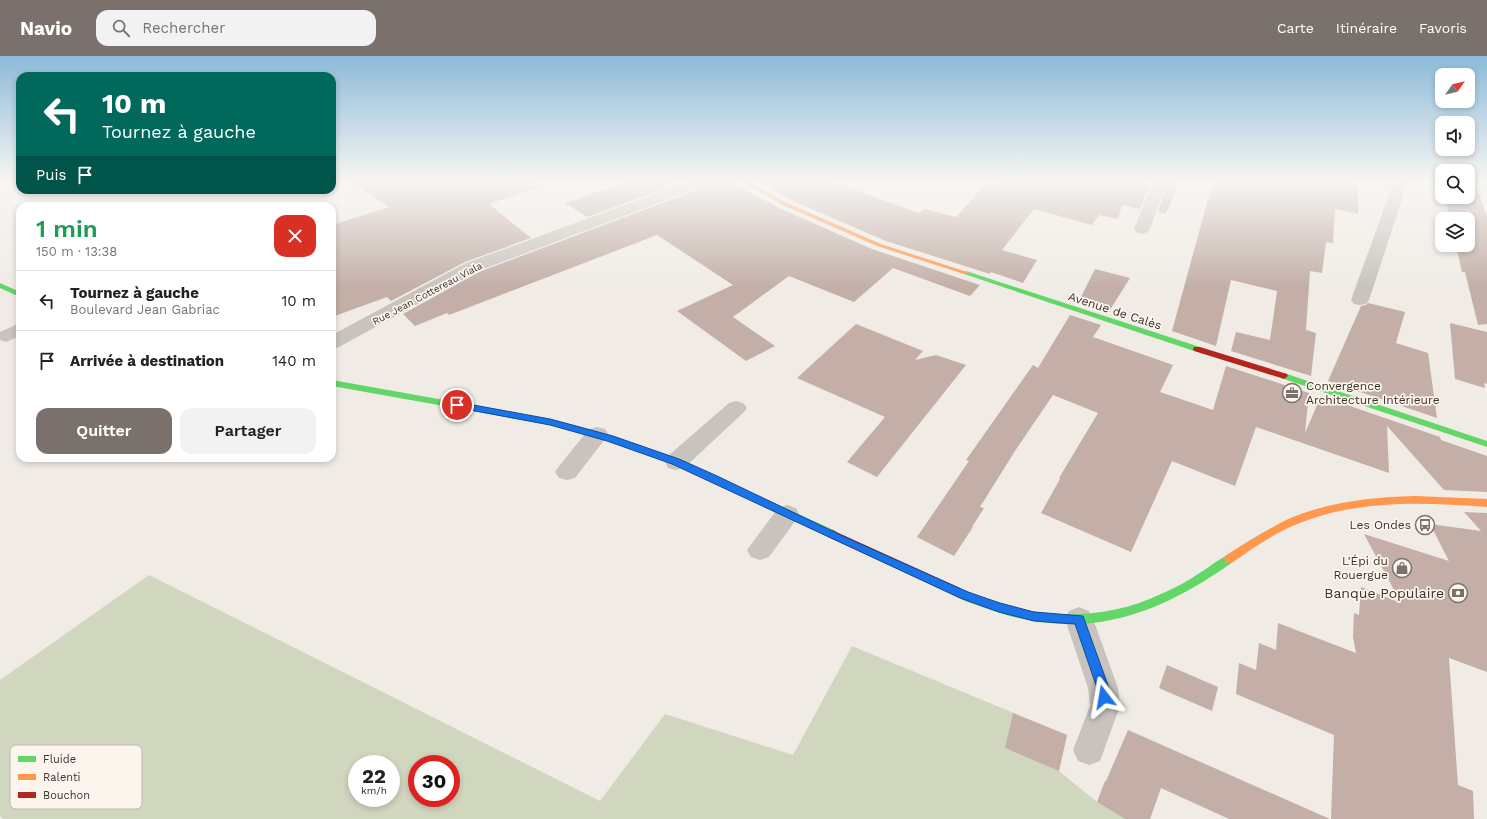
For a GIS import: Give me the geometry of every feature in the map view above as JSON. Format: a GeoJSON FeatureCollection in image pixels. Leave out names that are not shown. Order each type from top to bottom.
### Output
{"type":"FeatureCollection","features":[{"type":"Feature","properties":{"kind":"main road","name":"Avenue de Calès"},"geometry":{"type":"LineString","coordinates":[[814,217],[879,245],[1160,338],[1333,391],[1487,444]]}},
{"type":"Feature","properties":{"kind":"main road"},"geometry":{"type":"LineString","coordinates":[[0,284],[16,293]]}},
{"type":"Feature","properties":{"kind":"main road"},"geometry":{"type":"LineString","coordinates":[[336,384],[550,422],[597,434],[676,462],[964,595],[992,605],[1034,616],[1079,619],[1120,614],[1156,600],[1209,572],[1254,541],[1307,515],[1348,503],[1387,498],[1487,503]]}},
{"type":"Feature","properties":{"kind":"street","name":"Rue Jean Cottereau Viala"},"geometry":{"type":"LineString","coordinates":[[336,341],[472,267],[608,217]]}},
{"type":"Feature","properties":{"kind":"street"},"geometry":{"type":"LineString","coordinates":[[1142,229],[1147,217]]}},
{"type":"Feature","properties":{"kind":"street"},"geometry":{"type":"LineString","coordinates":[[1360,300],[1389,217]]}},
{"type":"Feature","properties":{"kind":"street"},"geometry":{"type":"LineString","coordinates":[[676,462],[736,408]]}},
{"type":"Feature","properties":{"kind":"street"},"geometry":{"type":"LineString","coordinates":[[567,472],[597,434]]}},
{"type":"Feature","properties":{"kind":"street"},"geometry":{"type":"LineString","coordinates":[[760,550],[787,514]]}},
{"type":"Feature","properties":{"kind":"street"},"geometry":{"type":"LineString","coordinates":[[1079,619],[1103,688],[1105,706],[1089,750]]}},
{"type":"Feature","properties":{"kind":"green space"},"geometry":{"type":"Polygon","coordinates":[[[149,575],[600,801],[665,714],[793,755],[852,646],[1067,735],[1059,771],[1097,802],[1125,819],[3,819],[0,816],[0,680],[149,575]]]}},
{"type":"Feature","properties":{"kind":"building"},"geometry":{"type":"Polygon","coordinates":[[[359,217],[505,217],[531,238],[465,262],[391,301],[387,297],[336,316],[336,224],[359,217]]]}},
{"type":"Feature","properties":{"kind":"building"},"geometry":{"type":"Polygon","coordinates":[[[626,217],[799,217],[872,249],[980,285],[970,296],[893,268],[854,302],[789,276],[733,317],[775,346],[746,361],[677,311],[733,285],[657,235],[449,315],[447,313],[415,326],[403,314],[479,272],[626,217]]]}},
{"type":"Feature","properties":{"kind":"building"},"geometry":{"type":"Polygon","coordinates":[[[829,217],[1028,217],[1002,250],[1037,260],[1023,283],[886,241],[829,217]]]}},
{"type":"Feature","properties":{"kind":"building"},"geometry":{"type":"Polygon","coordinates":[[[1062,217],[1098,217],[1092,225],[1062,217]]]}},
{"type":"Feature","properties":{"kind":"building"},"geometry":{"type":"Polygon","coordinates":[[[1107,217],[1119,217],[1118,219],[1107,217]]]}},
{"type":"Feature","properties":{"kind":"building"},"geometry":{"type":"Polygon","coordinates":[[[1203,217],[1335,217],[1333,243],[1326,242],[1322,273],[1310,271],[1306,330],[1316,333],[1311,376],[1231,351],[1236,332],[1270,340],[1277,291],[1231,280],[1216,346],[1172,331],[1203,217]]]}},
{"type":"Feature","properties":{"kind":"building"},"geometry":{"type":"Polygon","coordinates":[[[1475,217],[1487,217],[1487,324],[1478,325],[1465,272],[1462,272],[1458,252],[1475,252],[1475,217]]]}},
{"type":"Feature","properties":{"kind":"building"},"geometry":{"type":"Polygon","coordinates":[[[1095,269],[1130,278],[1108,313],[1078,303],[1095,269]]]}},
{"type":"Feature","properties":{"kind":"building"},"geometry":{"type":"Polygon","coordinates":[[[1368,303],[1405,312],[1396,343],[1428,353],[1437,418],[1328,381],[1361,306],[1368,303]]]}},
{"type":"Feature","properties":{"kind":"building"},"geometry":{"type":"Polygon","coordinates":[[[1070,315],[1101,325],[1093,337],[1173,365],[1160,392],[1213,410],[1226,366],[1309,393],[1305,433],[1321,396],[1440,437],[1441,440],[1487,456],[1487,492],[1444,490],[1387,426],[1389,473],[1256,427],[1235,486],[1172,461],[1131,552],[1041,513],[1060,479],[1059,478],[1098,413],[1053,395],[1015,451],[980,507],[984,508],[954,556],[917,537],[969,461],[966,460],[1033,365],[1038,368],[1070,315]]]}},
{"type":"Feature","properties":{"kind":"building"},"geometry":{"type":"Polygon","coordinates":[[[1450,323],[1487,332],[1487,384],[1484,383],[1485,388],[1455,379],[1450,323]]]}},
{"type":"Feature","properties":{"kind":"building"},"geometry":{"type":"Polygon","coordinates":[[[856,324],[923,351],[915,360],[936,355],[966,365],[877,477],[847,462],[885,417],[797,378],[856,324]]]}},
{"type":"Feature","properties":{"kind":"building"},"geometry":{"type":"Polygon","coordinates":[[[1464,512],[1487,513],[1487,672],[1449,658],[1458,785],[1473,791],[1474,819],[1331,819],[1334,735],[1236,694],[1239,663],[1256,670],[1259,643],[1276,650],[1278,623],[1356,653],[1353,637],[1354,613],[1359,615],[1361,587],[1401,603],[1364,534],[1449,561],[1430,524],[1481,531],[1464,512]]]}},
{"type":"Feature","properties":{"kind":"building"},"geometry":{"type":"Polygon","coordinates":[[[1167,665],[1218,687],[1212,711],[1159,688],[1167,665]]]}},
{"type":"Feature","properties":{"kind":"building"},"geometry":{"type":"Polygon","coordinates":[[[1013,713],[1067,735],[1059,771],[1005,748],[1013,713]]]}},
{"type":"Feature","properties":{"kind":"building"},"geometry":{"type":"Polygon","coordinates":[[[1128,730],[1330,819],[1229,819],[1161,788],[1150,819],[1125,819],[1097,802],[1128,730]]]}},
{"type":"Feature","properties":{"kind":"traffic: fast"},"geometry":{"type":"LineString","coordinates":[[966,273],[1197,349]]}},
{"type":"Feature","properties":{"kind":"traffic: fast"},"geometry":{"type":"LineString","coordinates":[[0,285],[16,293]]}},
{"type":"Feature","properties":{"kind":"traffic: fast"},"geometry":{"type":"LineString","coordinates":[[1284,376],[1487,444]]}},
{"type":"Feature","properties":{"kind":"traffic: fast"},"geometry":{"type":"LineString","coordinates":[[336,384],[550,422],[597,434],[676,462],[832,534]]}},
{"type":"Feature","properties":{"kind":"traffic: fast"},"geometry":{"type":"LineString","coordinates":[[956,591],[995,607],[1037,617],[1079,620],[1100,618],[1135,610],[1163,598],[1191,584],[1229,559]]}},
{"type":"Feature","properties":{"kind":"traffic: slow"},"geometry":{"type":"LineString","coordinates":[[814,217],[879,245],[966,273]]}},
{"type":"Feature","properties":{"kind":"traffic: slow"},"geometry":{"type":"LineString","coordinates":[[1229,559],[1261,538],[1291,523],[1321,511],[1352,504],[1415,500],[1487,503]]}},
{"type":"Feature","properties":{"kind":"traffic: jam"},"geometry":{"type":"LineString","coordinates":[[1197,349],[1284,376]]}},
{"type":"Feature","properties":{"kind":"traffic: jam"},"geometry":{"type":"LineString","coordinates":[[832,534],[956,591]]}},
{"type":"Feature","properties":{"kind":"place","name":"Convergence Architecture Intérieure"},"geometry":{"type":"Point","coordinates":[1292,393]}},
{"type":"Feature","properties":{"kind":"place","name":"Les Ondes"},"geometry":{"type":"Point","coordinates":[1425,525]}},
{"type":"Feature","properties":{"kind":"place","name":"L'Épi du Rouergue"},"geometry":{"type":"Point","coordinates":[1402,568]}},
{"type":"Feature","properties":{"kind":"place","name":"Banque Populaire"},"geometry":{"type":"Point","coordinates":[1458,593]}},
{"type":"Feature","properties":{"kind":"route"},"geometry":{"type":"LineString","coordinates":[[457,405],[550,422],[597,434],[676,462],[711,477],[787,514],[964,595],[999,608],[1034,616],[1079,619],[1103,688],[1104,697]]}}]}
